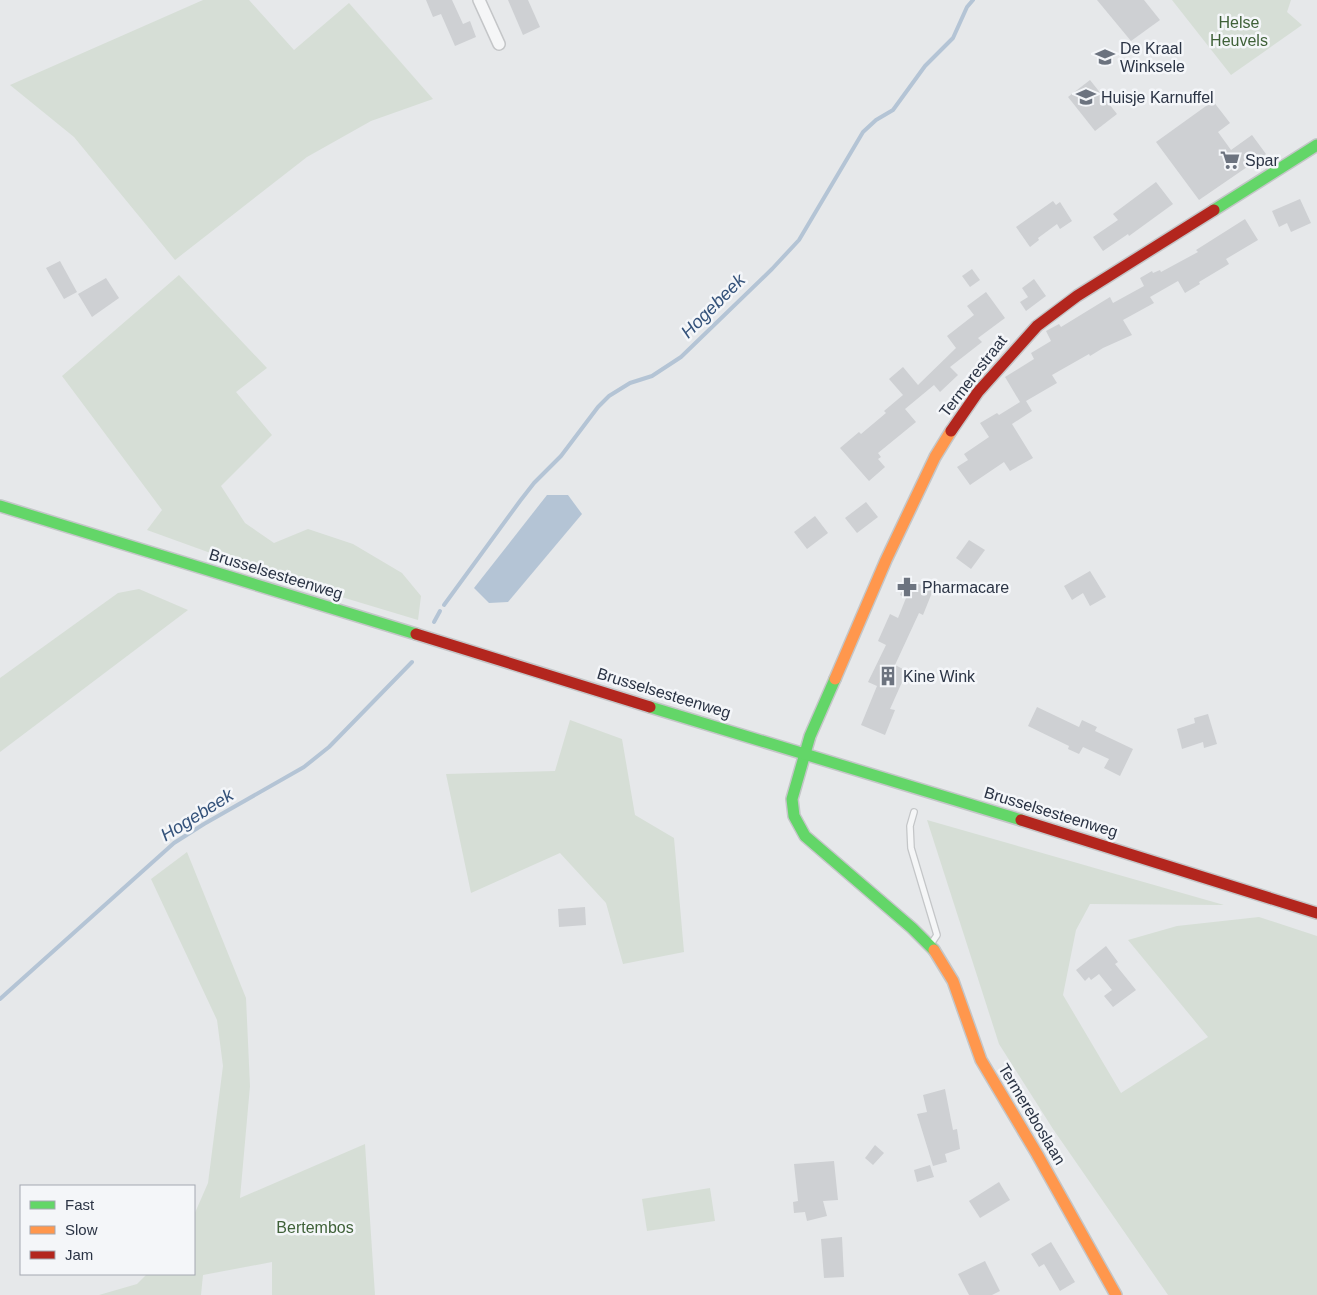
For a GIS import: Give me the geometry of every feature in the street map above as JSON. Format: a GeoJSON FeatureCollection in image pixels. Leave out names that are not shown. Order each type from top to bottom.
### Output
{"type":"FeatureCollection","features":[{"type":"Feature","properties":{"kind":"street"},"geometry":{"type":"LineString","coordinates":[[479,0],[499,44]]}},
{"type":"Feature","properties":{"kind":"street","name":"Termerestraat"},"geometry":{"type":"LineString","coordinates":[[805,754],[810,736],[852,638],[935,457],[961,415],[1005,359],[1037,326],[1077,296],[1317,145]]}},
{"type":"Feature","properties":{"kind":"street","name":"Brusselsesteenweg"},"geometry":{"type":"LineString","coordinates":[[0,506],[1146,858],[1317,913]]}},
{"type":"Feature","properties":{"kind":"street","name":"Termereboslaan"},"geometry":{"type":"LineString","coordinates":[[805,754],[792,799],[794,816],[800,830],[811,842],[930,945],[940,958],[953,982],[981,1060],[1037,1154],[1116,1295]]}},
{"type":"Feature","properties":{"kind":"lane"},"geometry":{"type":"LineString","coordinates":[[914,812],[910,826],[911,848],[937,936],[930,945]]}},
{"type":"Feature","properties":{"kind":"green space"},"geometry":{"type":"Polygon","coordinates":[[[203,0],[249,0],[294,50],[349,3],[433,99],[371,121],[307,157],[175,260],[74,137],[10,85],[203,0]]]}},
{"type":"Feature","properties":{"kind":"green space","name":"Helse Heuvels"},"geometry":{"type":"Polygon","coordinates":[[[1172,0],[1291,0],[1287,12],[1302,25],[1231,75],[1172,0]]]}},
{"type":"Feature","properties":{"kind":"green space"},"geometry":{"type":"Polygon","coordinates":[[[179,275],[267,368],[236,392],[272,435],[221,486],[245,523],[274,543],[308,529],[353,544],[402,573],[421,596],[418,620],[285,580],[147,530],[162,510],[62,376],[179,275]]]}},
{"type":"Feature","properties":{"kind":"green space"},"geometry":{"type":"Polygon","coordinates":[[[139,589],[188,610],[0,752],[0,678],[118,593],[139,589]]]}},
{"type":"Feature","properties":{"kind":"green space"},"geometry":{"type":"Polygon","coordinates":[[[570,720],[622,739],[635,815],[674,838],[684,952],[623,964],[606,903],[560,853],[471,893],[446,774],[555,771],[570,720]]]}},
{"type":"Feature","properties":{"kind":"green space"},"geometry":{"type":"Polygon","coordinates":[[[927,820],[1224,905],[1090,904],[1076,930],[1063,995],[1121,1093],[1208,1037],[1128,940],[1177,926],[1259,917],[1317,936],[1317,1295],[1168,1295],[1053,1129],[999,1044],[927,820]]]}},
{"type":"Feature","properties":{"kind":"green space","name":"Bertembos"},"geometry":{"type":"Polygon","coordinates":[[[187,852],[246,998],[250,1086],[240,1198],[365,1144],[375,1295],[272,1295],[272,1262],[203,1275],[201,1295],[99,1295],[137,1284],[146,1275],[195,1275],[195,1213],[208,1183],[223,1066],[217,1020],[151,879],[187,852]]]}},
{"type":"Feature","properties":{"kind":"green space"},"geometry":{"type":"Polygon","coordinates":[[[710,1188],[715,1221],[647,1231],[642,1199],[710,1188]]]}},
{"type":"Feature","properties":{"kind":"water"},"geometry":{"type":"Polygon","coordinates":[[[547,495],[568,495],[582,514],[508,602],[489,603],[474,588],[547,495]]]}},
{"type":"Feature","properties":{"kind":"building"},"geometry":{"type":"Polygon","coordinates":[[[426,0],[452,0],[463,24],[470,21],[476,37],[455,46],[441,14],[433,17],[426,0]]]}},
{"type":"Feature","properties":{"kind":"building"},"geometry":{"type":"Polygon","coordinates":[[[508,0],[528,0],[540,27],[523,35],[508,0]]]}},
{"type":"Feature","properties":{"kind":"building","name":"De Kraal Winksele"},"geometry":{"type":"Polygon","coordinates":[[[1097,0],[1144,0],[1160,20],[1131,41],[1097,0]]]}},
{"type":"Feature","properties":{"kind":"building"},"geometry":{"type":"Polygon","coordinates":[[[1090,80],[1117,114],[1095,131],[1068,97],[1090,80]]]}},
{"type":"Feature","properties":{"kind":"building"},"geometry":{"type":"Polygon","coordinates":[[[1213,101],[1230,123],[1218,132],[1231,150],[1252,135],[1266,154],[1199,200],[1156,142],[1213,101]]]}},
{"type":"Feature","properties":{"kind":"building"},"geometry":{"type":"Polygon","coordinates":[[[1156,182],[1173,204],[1129,236],[1128,234],[1103,251],[1093,237],[1118,220],[1113,214],[1156,182]]]}},
{"type":"Feature","properties":{"kind":"building"},"geometry":{"type":"Polygon","coordinates":[[[1300,199],[1311,223],[1291,232],[1287,223],[1279,227],[1272,211],[1300,199]]]}},
{"type":"Feature","properties":{"kind":"building"},"geometry":{"type":"Polygon","coordinates":[[[1053,201],[1056,205],[1060,202],[1072,221],[1060,229],[1057,224],[1038,238],[1039,240],[1030,247],[1016,227],[1053,201]]]}},
{"type":"Feature","properties":{"kind":"building"},"geometry":{"type":"Polygon","coordinates":[[[1245,219],[1258,240],[1226,259],[1229,264],[1185,293],[1178,281],[1150,297],[1154,303],[1123,320],[1132,335],[1090,356],[1089,354],[1052,375],[1057,383],[1026,401],[1032,411],[1012,424],[1033,458],[1010,471],[1004,462],[970,485],[957,467],[968,460],[964,454],[989,437],[980,423],[997,413],[999,415],[1020,402],[1005,377],[1034,359],[1031,353],[1051,341],[1046,331],[1059,324],[1061,327],[1110,297],[1113,303],[1144,286],[1140,278],[1152,271],[1153,273],[1160,270],[1161,272],[1198,252],[1196,250],[1245,219]]]}},
{"type":"Feature","properties":{"kind":"building"},"geometry":{"type":"Polygon","coordinates":[[[60,261],[77,292],[64,299],[46,268],[60,261]]]}},
{"type":"Feature","properties":{"kind":"building"},"geometry":{"type":"Polygon","coordinates":[[[972,269],[980,280],[970,287],[962,276],[972,269]]]}},
{"type":"Feature","properties":{"kind":"building"},"geometry":{"type":"Polygon","coordinates":[[[106,278],[119,298],[92,317],[78,294],[106,278]]]}},
{"type":"Feature","properties":{"kind":"building"},"geometry":{"type":"Polygon","coordinates":[[[1034,279],[1046,296],[1026,311],[1020,302],[1028,297],[1022,288],[1034,279]]]}},
{"type":"Feature","properties":{"kind":"building"},"geometry":{"type":"Polygon","coordinates":[[[986,292],[1005,318],[978,338],[982,342],[950,367],[958,375],[940,392],[934,385],[905,409],[916,422],[878,453],[881,457],[878,459],[885,467],[869,481],[840,448],[859,432],[861,434],[886,413],[884,411],[903,395],[889,379],[903,367],[918,385],[956,348],[947,336],[974,315],[967,306],[986,292]]]}},
{"type":"Feature","properties":{"kind":"building"},"geometry":{"type":"Polygon","coordinates":[[[866,502],[878,517],[857,533],[845,518],[866,502]]]}},
{"type":"Feature","properties":{"kind":"building"},"geometry":{"type":"Polygon","coordinates":[[[815,516],[828,533],[807,549],[794,532],[815,516]]]}},
{"type":"Feature","properties":{"kind":"building"},"geometry":{"type":"Polygon","coordinates":[[[969,540],[985,550],[971,569],[956,558],[969,540]]]}},
{"type":"Feature","properties":{"kind":"building"},"geometry":{"type":"Polygon","coordinates":[[[1090,571],[1106,597],[1090,606],[1083,593],[1072,600],[1064,586],[1090,571]]]}},
{"type":"Feature","properties":{"kind":"building"},"geometry":{"type":"Polygon","coordinates":[[[907,579],[933,590],[923,615],[919,613],[895,665],[907,671],[890,709],[895,710],[885,735],[861,725],[877,686],[868,682],[886,645],[878,641],[890,614],[898,618],[906,598],[900,595],[907,579]]]}},
{"type":"Feature","properties":{"kind":"building"},"geometry":{"type":"Polygon","coordinates":[[[1037,707],[1079,727],[1082,720],[1097,727],[1095,731],[1133,749],[1120,776],[1104,768],[1109,759],[1083,747],[1079,754],[1068,749],[1069,746],[1028,726],[1037,707]]]}},
{"type":"Feature","properties":{"kind":"building"},"geometry":{"type":"Polygon","coordinates":[[[1208,714],[1217,744],[1204,748],[1203,742],[1182,749],[1177,729],[1195,723],[1194,718],[1208,714]]]}},
{"type":"Feature","properties":{"kind":"building"},"geometry":{"type":"Polygon","coordinates":[[[585,907],[586,925],[559,927],[558,909],[585,907]]]}},
{"type":"Feature","properties":{"kind":"building"},"geometry":{"type":"Polygon","coordinates":[[[1106,946],[1118,962],[1115,964],[1136,990],[1113,1007],[1104,996],[1112,990],[1099,974],[1091,980],[1089,977],[1085,981],[1076,970],[1106,946]]]}},
{"type":"Feature","properties":{"kind":"building"},"geometry":{"type":"Polygon","coordinates":[[[945,1089],[953,1130],[957,1129],[960,1149],[945,1154],[947,1162],[933,1166],[917,1114],[927,1112],[923,1095],[945,1089]]]}},
{"type":"Feature","properties":{"kind":"building"},"geometry":{"type":"Polygon","coordinates":[[[875,1145],[884,1153],[873,1165],[865,1158],[875,1145]]]}},
{"type":"Feature","properties":{"kind":"building"},"geometry":{"type":"Polygon","coordinates":[[[834,1161],[838,1200],[823,1201],[827,1216],[807,1221],[805,1212],[794,1213],[793,1202],[798,1201],[794,1164],[834,1161]]]}},
{"type":"Feature","properties":{"kind":"building"},"geometry":{"type":"Polygon","coordinates":[[[930,1165],[934,1177],[917,1182],[914,1170],[930,1165]]]}},
{"type":"Feature","properties":{"kind":"building"},"geometry":{"type":"Polygon","coordinates":[[[999,1182],[1010,1200],[980,1218],[969,1201],[999,1182]]]}},
{"type":"Feature","properties":{"kind":"building"},"geometry":{"type":"Polygon","coordinates":[[[842,1237],[844,1277],[824,1278],[821,1239],[842,1237]]]}},
{"type":"Feature","properties":{"kind":"building"},"geometry":{"type":"Polygon","coordinates":[[[1051,1242],[1075,1282],[1060,1291],[1044,1264],[1039,1267],[1031,1254],[1051,1242]]]}},
{"type":"Feature","properties":{"kind":"building"},"geometry":{"type":"Polygon","coordinates":[[[985,1261],[1000,1291],[992,1295],[969,1295],[958,1274],[985,1261]]]}},
{"type":"Feature","properties":{"kind":"waterway","name":"Hogebeek"},"geometry":{"type":"LineString","coordinates":[[444,605],[520,501],[534,483],[561,456],[598,407],[609,396],[630,383],[652,376],[681,357],[772,269],[799,240],[863,132],[876,120],[893,110],[925,66],[953,38],[967,7],[973,0]]}},
{"type":"Feature","properties":{"kind":"waterway","name":"Hogebeek"},"geometry":{"type":"LineString","coordinates":[[434,622],[440,611]]}},
{"type":"Feature","properties":{"kind":"waterway","name":"Hogebeek"},"geometry":{"type":"LineString","coordinates":[[0,999],[174,843],[304,767],[329,747],[412,662]]}},
{"type":"Feature","properties":{"kind":"traffic: fast"},"geometry":{"type":"LineString","coordinates":[[1214,210],[1317,145]]}},
{"type":"Feature","properties":{"kind":"traffic: fast"},"geometry":{"type":"LineString","coordinates":[[0,506],[416,634]]}},
{"type":"Feature","properties":{"kind":"traffic: fast"},"geometry":{"type":"LineString","coordinates":[[835,679],[810,736],[792,799],[794,816],[805,836],[912,928],[934,950]]}},
{"type":"Feature","properties":{"kind":"traffic: fast"},"geometry":{"type":"LineString","coordinates":[[650,707],[1021,820]]}},
{"type":"Feature","properties":{"kind":"traffic: slow"},"geometry":{"type":"LineString","coordinates":[[835,679],[886,560],[935,457],[951,431]]}},
{"type":"Feature","properties":{"kind":"traffic: slow"},"geometry":{"type":"LineString","coordinates":[[934,950],[953,981],[981,1060],[1037,1154],[1116,1295]]}},
{"type":"Feature","properties":{"kind":"traffic: jam"},"geometry":{"type":"LineString","coordinates":[[951,431],[978,392],[1037,326],[1077,296],[1214,210]]}},
{"type":"Feature","properties":{"kind":"traffic: jam"},"geometry":{"type":"LineString","coordinates":[[416,634],[650,707]]}},
{"type":"Feature","properties":{"kind":"traffic: jam"},"geometry":{"type":"LineString","coordinates":[[1021,820],[1317,913]]}},
{"type":"Feature","properties":{"kind":"place","name":"De Kraal Winksele"},"geometry":{"type":"Point","coordinates":[1105,57]}},
{"type":"Feature","properties":{"kind":"place","name":"Huisje Karnuffel"},"geometry":{"type":"Point","coordinates":[1086,97]}},
{"type":"Feature","properties":{"kind":"place","name":"Spar"},"geometry":{"type":"Point","coordinates":[1230,160]}},
{"type":"Feature","properties":{"kind":"place","name":"Pharmacare"},"geometry":{"type":"Point","coordinates":[907,587]}},
{"type":"Feature","properties":{"kind":"place","name":"Kine Wink"},"geometry":{"type":"Point","coordinates":[888,676]}}]}
